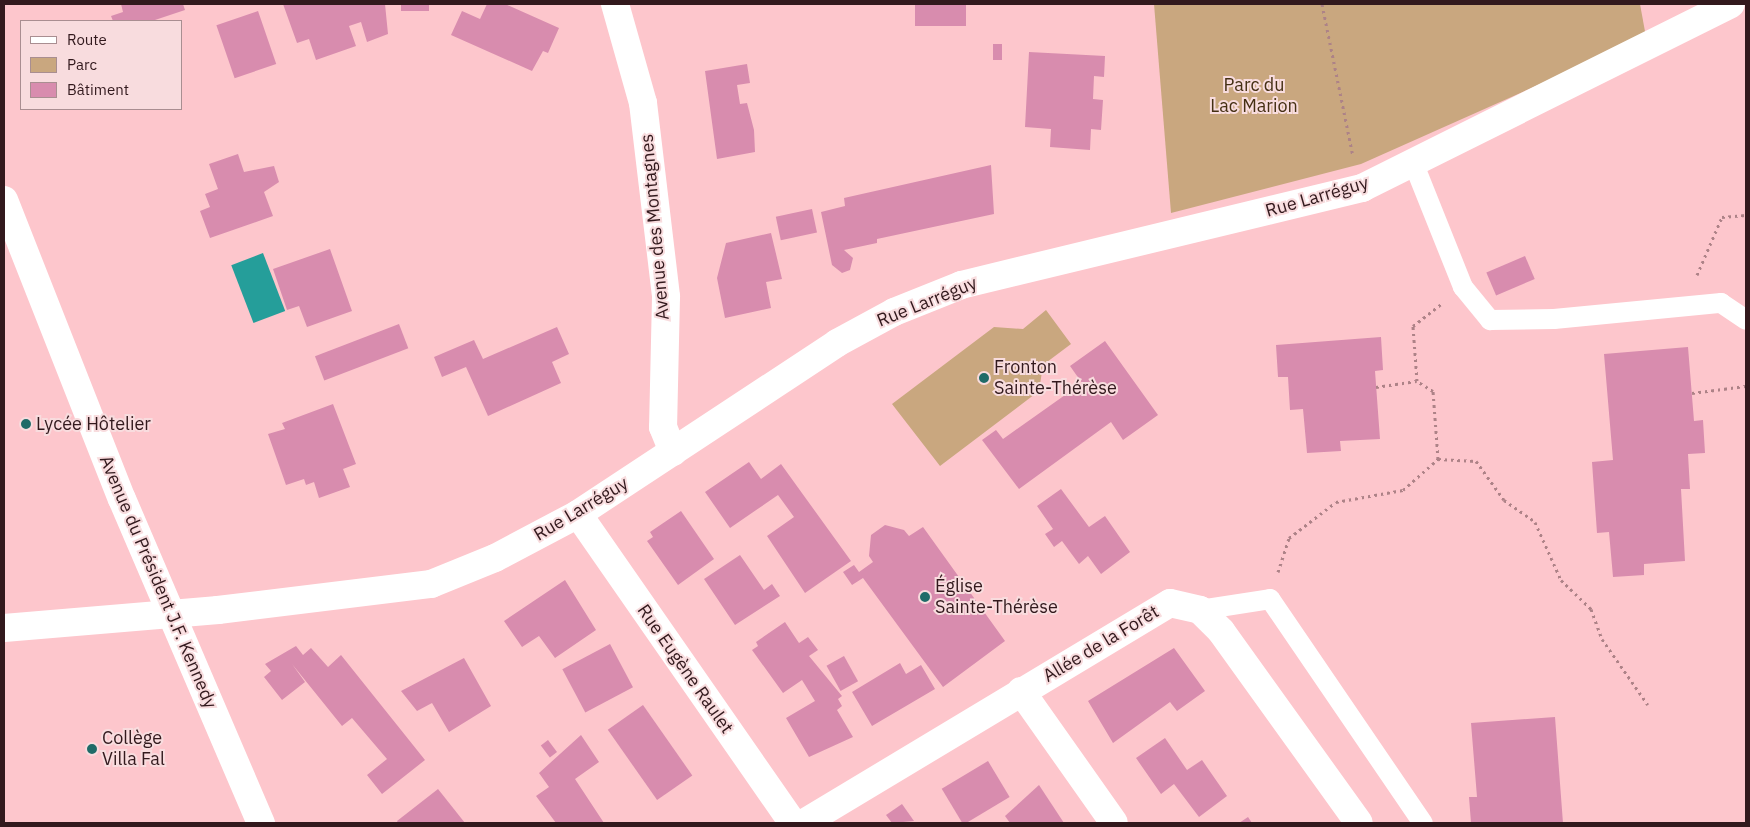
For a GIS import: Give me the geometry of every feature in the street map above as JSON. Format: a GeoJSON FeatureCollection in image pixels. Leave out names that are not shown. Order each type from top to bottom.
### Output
{"type":"FeatureCollection","features":[{"type":"Feature","properties":{"kind":"street","name":"Avenue des Montagnes"},"geometry":{"type":"LineString","coordinates":[[614,4],[643,103],[666,297],[663,427],[673,452]]}},
{"type":"Feature","properties":{"kind":"street","name":"Rue Larréguy"},"geometry":{"type":"LineString","coordinates":[[4,628],[172,615],[431,584],[495,558],[578,514],[838,343],[894,312],[962,285],[1362,188],[1732,4]]}},
{"type":"Feature","properties":{"kind":"street","name":"Avenue du Président J.F. Kennedy"},"geometry":{"type":"LineString","coordinates":[[4,200],[172,615],[261,823]]}},
{"type":"Feature","properties":{"kind":"street","name":"Rue Eugène Raulet"},"geometry":{"type":"LineString","coordinates":[[578,514],[793,823]]}},
{"type":"Feature","properties":{"kind":"street","name":"Allée de la Forêt"},"geometry":{"type":"LineString","coordinates":[[804,823],[1170,603],[1200,610]]}},
{"type":"Feature","properties":{"kind":"street"},"geometry":{"type":"LineString","coordinates":[[1200,610],[1222,631],[1359,823]]}},
{"type":"Feature","properties":{"kind":"street"},"geometry":{"type":"LineString","coordinates":[[1021,691],[1114,823]]}},
{"type":"Feature","properties":{"kind":"lane"},"geometry":{"type":"LineString","coordinates":[[1413,162],[1463,287],[1490,320],[1554,319],[1685,303],[1721,303],[1746,320]]}},
{"type":"Feature","properties":{"kind":"lane"},"geometry":{"type":"LineString","coordinates":[[1200,610],[1270,599],[1423,823]]}},
{"type":"Feature","properties":{"kind":"path"},"geometry":{"type":"LineString","coordinates":[[1322,4],[1362,188]]}},
{"type":"Feature","properties":{"kind":"path"},"geometry":{"type":"LineString","coordinates":[[1685,303],[1722,217],[1746,214]]}},
{"type":"Feature","properties":{"kind":"path"},"geometry":{"type":"LineString","coordinates":[[1417,382],[1413,326],[1463,287]]}},
{"type":"Feature","properties":{"kind":"path"},"geometry":{"type":"LineString","coordinates":[[1376,387],[1417,382],[1433,391],[1438,459]]}},
{"type":"Feature","properties":{"kind":"path"},"geometry":{"type":"LineString","coordinates":[[1692,393],[1746,386]]}},
{"type":"Feature","properties":{"kind":"path"},"geometry":{"type":"LineString","coordinates":[[1270,599],[1289,538],[1336,502],[1403,490],[1438,459],[1476,461],[1504,500],[1535,522],[1561,580],[1591,609],[1602,639],[1648,705]]}},
{"type":"Feature","properties":{"kind":"green space","name":"Parc du Lac Marion"},"geometry":{"type":"Polygon","coordinates":[[[1154,4],[1640,4],[1646,37],[1361,164],[1171,213],[1154,4]]]}},
{"type":"Feature","properties":{"kind":"green space","name":"Fronton Sainte-Thérèse"},"geometry":{"type":"Polygon","coordinates":[[[1046,310],[1071,344],[1043,365],[1039,391],[940,466],[892,404],[994,327],[1023,329],[1046,310]]]}},
{"type":"Feature","properties":{"kind":"water"},"geometry":{"type":"Polygon","coordinates":[[[263,253],[285,311],[253,323],[231,265],[263,253]]]}},
{"type":"Feature","properties":{"kind":"building"},"geometry":{"type":"Polygon","coordinates":[[[121,4],[183,4],[185,10],[155,20],[113,20],[111,16],[123,12],[121,4]]]}},
{"type":"Feature","properties":{"kind":"building"},"geometry":{"type":"Polygon","coordinates":[[[283,4],[385,4],[388,34],[367,42],[361,22],[349,26],[356,46],[316,60],[309,39],[297,43],[283,4]]]}},
{"type":"Feature","properties":{"kind":"building"},"geometry":{"type":"Polygon","coordinates":[[[401,4],[429,4],[429,11],[401,11],[401,4]]]}},
{"type":"Feature","properties":{"kind":"building"},"geometry":{"type":"Polygon","coordinates":[[[487,4],[505,4],[559,28],[548,53],[543,51],[532,71],[451,35],[462,11],[480,19],[487,4]]]}},
{"type":"Feature","properties":{"kind":"building"},"geometry":{"type":"Polygon","coordinates":[[[915,4],[966,4],[966,26],[915,26],[915,4]]]}},
{"type":"Feature","properties":{"kind":"building"},"geometry":{"type":"Polygon","coordinates":[[[258,11],[276,64],[235,78],[216,25],[258,11]]]}},
{"type":"Feature","properties":{"kind":"building"},"geometry":{"type":"Polygon","coordinates":[[[993,44],[1002,44],[1002,60],[993,60],[993,44]]]}},
{"type":"Feature","properties":{"kind":"building"},"geometry":{"type":"Polygon","coordinates":[[[1029,52],[1105,56],[1104,77],[1094,76],[1093,99],[1103,100],[1101,130],[1091,129],[1090,150],[1050,147],[1051,129],[1025,127],[1029,52]]]}},
{"type":"Feature","properties":{"kind":"building"},"geometry":{"type":"Polygon","coordinates":[[[747,64],[750,83],[737,85],[740,104],[747,103],[754,130],[755,152],[717,159],[705,71],[747,64]]]}},
{"type":"Feature","properties":{"kind":"building"},"geometry":{"type":"Polygon","coordinates":[[[238,154],[244,172],[274,166],[279,182],[264,192],[273,216],[210,238],[200,211],[210,207],[205,194],[218,189],[209,164],[238,154]]]}},
{"type":"Feature","properties":{"kind":"building"},"geometry":{"type":"Polygon","coordinates":[[[991,165],[994,214],[877,239],[877,243],[844,250],[853,258],[850,270],[842,273],[832,265],[821,212],[845,206],[844,198],[991,165]]]}},
{"type":"Feature","properties":{"kind":"building"},"geometry":{"type":"Polygon","coordinates":[[[812,209],[817,232],[781,240],[776,217],[812,209]]]}},
{"type":"Feature","properties":{"kind":"building"},"geometry":{"type":"Polygon","coordinates":[[[771,233],[782,279],[766,282],[771,308],[725,318],[717,278],[726,243],[771,233]]]}},
{"type":"Feature","properties":{"kind":"building"},"geometry":{"type":"Polygon","coordinates":[[[330,249],[352,311],[307,327],[299,306],[287,310],[273,269],[330,249]]]}},
{"type":"Feature","properties":{"kind":"building"},"geometry":{"type":"Polygon","coordinates":[[[1525,256],[1535,279],[1496,295],[1486,272],[1525,256]]]}},
{"type":"Feature","properties":{"kind":"building"},"geometry":{"type":"Polygon","coordinates":[[[399,324],[408,348],[324,381],[315,356],[399,324]]]}},
{"type":"Feature","properties":{"kind":"building"},"geometry":{"type":"Polygon","coordinates":[[[557,327],[569,354],[552,362],[561,383],[488,416],[466,367],[442,377],[434,357],[474,340],[483,359],[557,327]]]}},
{"type":"Feature","properties":{"kind":"building"},"geometry":{"type":"Polygon","coordinates":[[[1381,337],[1383,370],[1375,371],[1380,439],[1340,441],[1341,451],[1307,453],[1303,409],[1290,410],[1288,377],[1278,377],[1276,345],[1381,337]]]}},
{"type":"Feature","properties":{"kind":"building"},"geometry":{"type":"Polygon","coordinates":[[[1105,341],[1158,415],[1123,440],[1111,422],[1019,489],[982,440],[996,430],[1003,439],[1082,383],[1070,366],[1105,341]]]}},
{"type":"Feature","properties":{"kind":"building"},"geometry":{"type":"Polygon","coordinates":[[[1688,347],[1694,421],[1703,420],[1705,453],[1688,454],[1690,489],[1681,489],[1685,561],[1644,564],[1644,575],[1613,577],[1609,532],[1597,533],[1592,462],[1613,460],[1604,354],[1688,347]]]}},
{"type":"Feature","properties":{"kind":"building"},"geometry":{"type":"Polygon","coordinates":[[[333,404],[356,464],[343,469],[350,487],[319,498],[314,482],[306,485],[304,479],[286,485],[268,434],[285,429],[282,423],[333,404]]]}},
{"type":"Feature","properties":{"kind":"building"},"geometry":{"type":"Polygon","coordinates":[[[749,462],[761,479],[781,464],[851,561],[805,593],[767,536],[794,517],[778,495],[730,528],[705,492],[749,462]]]}},
{"type":"Feature","properties":{"kind":"building"},"geometry":{"type":"Polygon","coordinates":[[[1061,489],[1089,527],[1105,516],[1130,552],[1101,574],[1088,556],[1079,564],[1062,541],[1054,547],[1045,534],[1053,529],[1037,506],[1061,489]]]}},
{"type":"Feature","properties":{"kind":"building"},"geometry":{"type":"Polygon","coordinates":[[[681,511],[714,559],[678,585],[647,541],[653,537],[650,532],[681,511]]]}},
{"type":"Feature","properties":{"kind":"building","name":"Église Sainte-Thérèse"},"geometry":{"type":"Polygon","coordinates":[[[885,525],[904,530],[909,536],[923,527],[1005,641],[943,687],[863,578],[852,585],[843,572],[854,565],[859,572],[873,562],[869,556],[871,535],[885,525]]]}},
{"type":"Feature","properties":{"kind":"building"},"geometry":{"type":"Polygon","coordinates":[[[740,555],[764,590],[772,584],[780,596],[735,625],[704,579],[740,555]]]}},
{"type":"Feature","properties":{"kind":"building"},"geometry":{"type":"Polygon","coordinates":[[[565,580],[596,630],[555,658],[539,636],[522,647],[504,621],[565,580]]]}},
{"type":"Feature","properties":{"kind":"building"},"geometry":{"type":"Polygon","coordinates":[[[785,622],[799,643],[808,637],[818,650],[809,656],[842,696],[838,699],[842,706],[837,710],[853,737],[809,757],[786,718],[815,701],[802,680],[783,693],[752,650],[758,646],[756,642],[785,622]]]}},
{"type":"Feature","properties":{"kind":"building"},"geometry":{"type":"Polygon","coordinates":[[[610,644],[633,687],[585,713],[562,669],[610,644]]]}},
{"type":"Feature","properties":{"kind":"building"},"geometry":{"type":"Polygon","coordinates":[[[296,646],[303,655],[311,648],[328,667],[341,655],[425,760],[382,794],[367,775],[387,759],[352,718],[342,726],[292,664],[305,682],[282,700],[264,677],[271,671],[265,664],[296,646]]]}},
{"type":"Feature","properties":{"kind":"building"},"geometry":{"type":"Polygon","coordinates":[[[1174,648],[1205,691],[1177,711],[1170,702],[1113,743],[1088,701],[1174,648]]]}},
{"type":"Feature","properties":{"kind":"building"},"geometry":{"type":"Polygon","coordinates":[[[844,656],[858,681],[841,691],[827,666],[844,656]]]}},
{"type":"Feature","properties":{"kind":"building"},"geometry":{"type":"Polygon","coordinates":[[[464,658],[491,706],[449,732],[432,703],[417,711],[401,691],[464,658]]]}},
{"type":"Feature","properties":{"kind":"building"},"geometry":{"type":"Polygon","coordinates":[[[900,663],[906,674],[921,665],[935,689],[872,726],[852,692],[900,663]]]}},
{"type":"Feature","properties":{"kind":"building"},"geometry":{"type":"Polygon","coordinates":[[[643,705],[692,775],[657,800],[608,730],[643,705]]]}},
{"type":"Feature","properties":{"kind":"building"},"geometry":{"type":"Polygon","coordinates":[[[1555,717],[1563,823],[1471,823],[1469,797],[1477,797],[1471,723],[1555,717]]]}},
{"type":"Feature","properties":{"kind":"building"},"geometry":{"type":"Polygon","coordinates":[[[581,735],[599,762],[575,779],[604,823],[556,823],[536,796],[549,787],[539,773],[581,735]]]}},
{"type":"Feature","properties":{"kind":"building"},"geometry":{"type":"Polygon","coordinates":[[[1165,738],[1187,770],[1202,760],[1227,796],[1199,817],[1174,784],[1161,794],[1136,758],[1165,738]]]}},
{"type":"Feature","properties":{"kind":"building"},"geometry":{"type":"Polygon","coordinates":[[[548,740],[557,752],[550,757],[541,745],[548,740]]]}},
{"type":"Feature","properties":{"kind":"building"},"geometry":{"type":"Polygon","coordinates":[[[988,761],[1010,797],[966,823],[962,823],[942,789],[988,761]]]}},
{"type":"Feature","properties":{"kind":"building"},"geometry":{"type":"Polygon","coordinates":[[[1039,785],[1064,823],[1010,823],[1005,816],[1039,785]]]}},
{"type":"Feature","properties":{"kind":"building"},"geometry":{"type":"Polygon","coordinates":[[[438,789],[465,823],[398,823],[397,821],[438,789]]]}},
{"type":"Feature","properties":{"kind":"building"},"geometry":{"type":"Polygon","coordinates":[[[902,804],[914,821],[892,823],[886,815],[902,804]]]}},
{"type":"Feature","properties":{"kind":"building"},"geometry":{"type":"Polygon","coordinates":[[[1248,817],[1252,823],[1239,823],[1248,817]]]}},
{"type":"Feature","properties":{"kind":"place","name":"Fronton Sainte-Thérèse"},"geometry":{"type":"Point","coordinates":[984,378]}},
{"type":"Feature","properties":{"kind":"place","name":"Lycée Hôtelier"},"geometry":{"type":"Point","coordinates":[26,424]}},
{"type":"Feature","properties":{"kind":"place","name":"Église Sainte-Thérèse"},"geometry":{"type":"Point","coordinates":[925,597]}},
{"type":"Feature","properties":{"kind":"place","name":"Collège Villa Fal"},"geometry":{"type":"Point","coordinates":[92,749]}}]}
